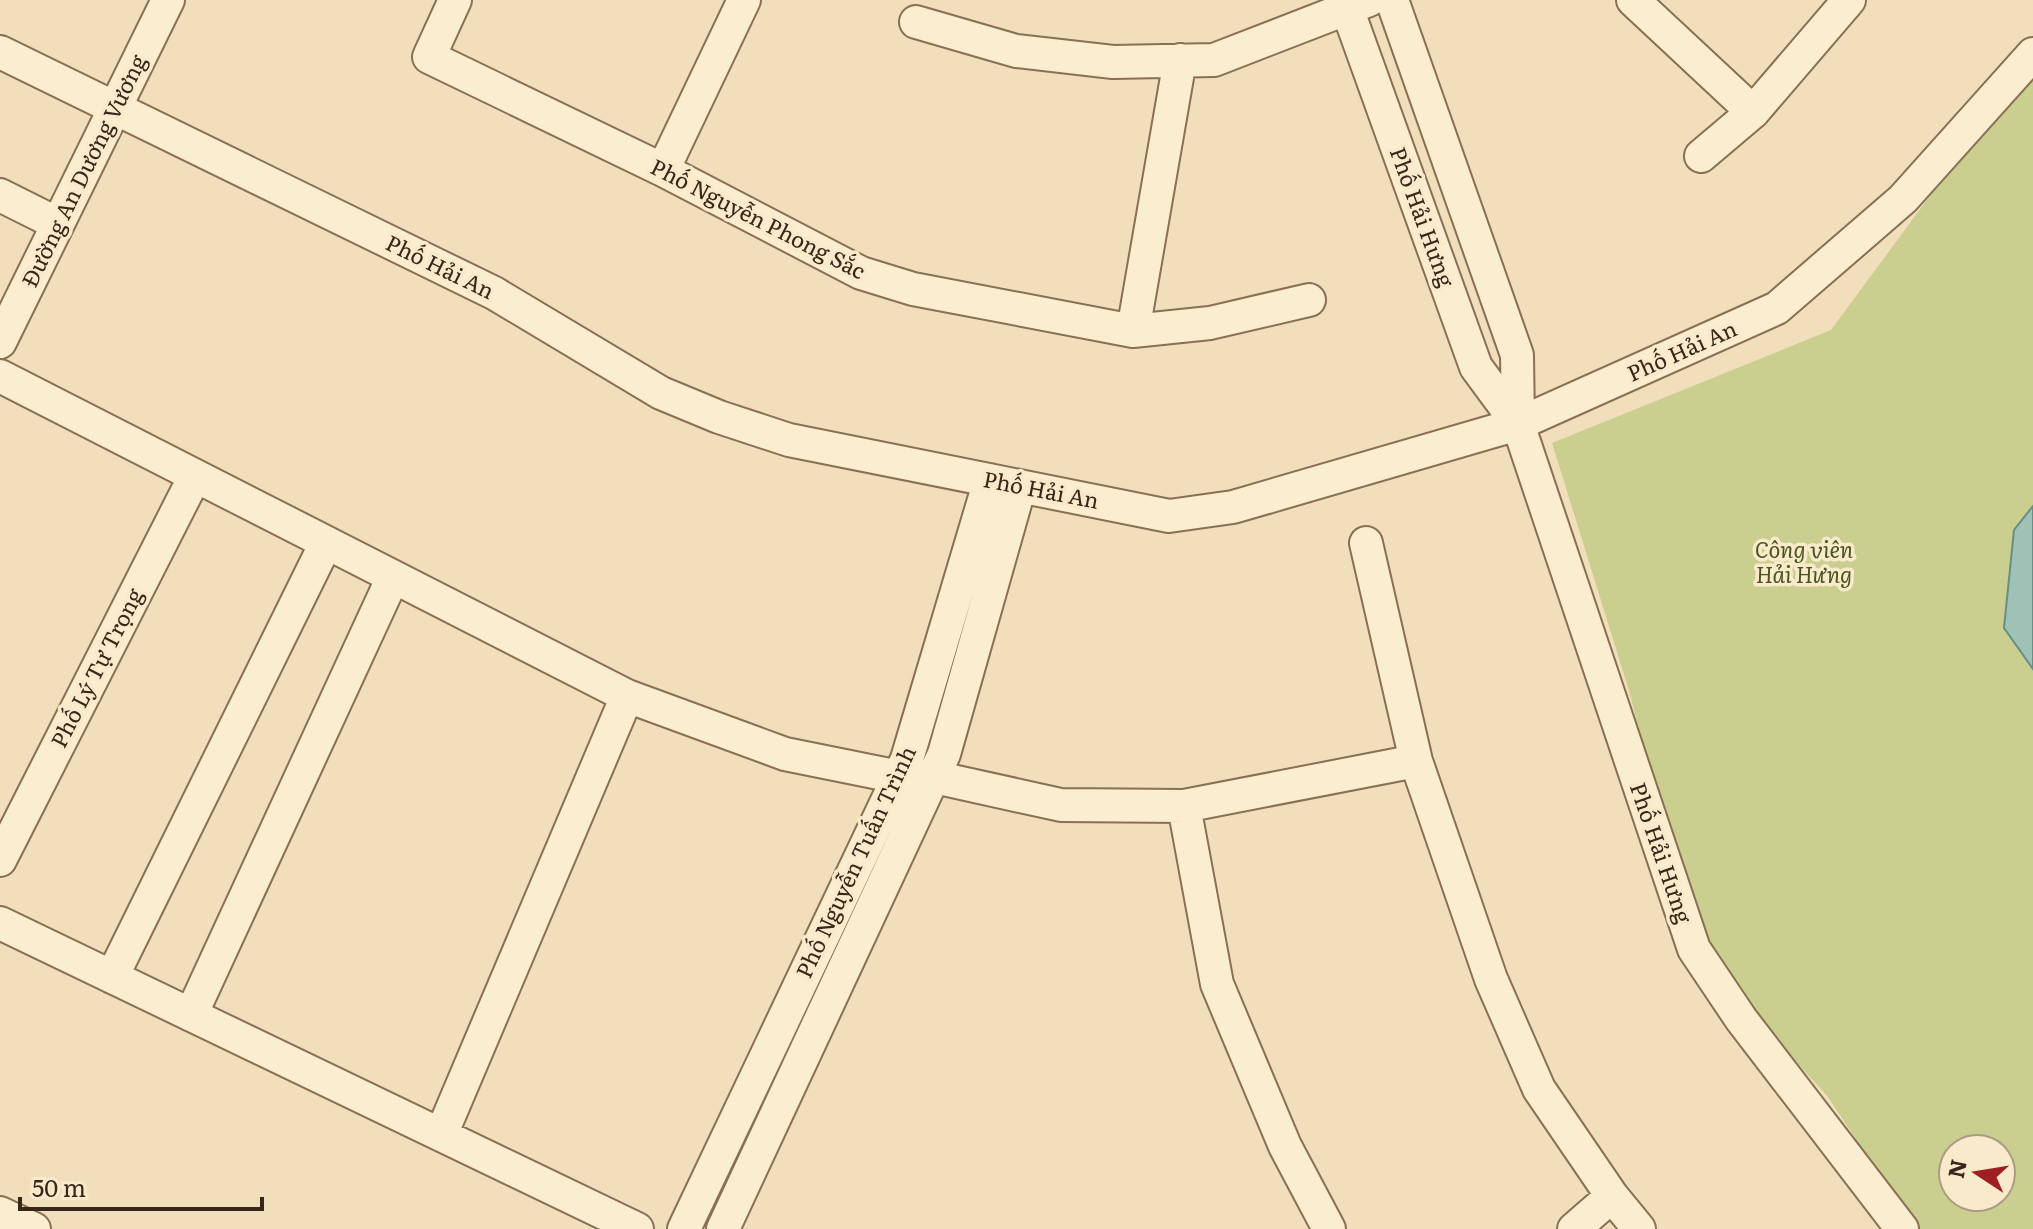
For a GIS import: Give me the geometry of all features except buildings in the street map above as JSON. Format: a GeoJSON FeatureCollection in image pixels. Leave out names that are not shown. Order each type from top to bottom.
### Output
{"type":"FeatureCollection","features":[{"type":"Feature","properties":{"kind":"street","name":"Phố Nguyễn Phong Sắc"},"geometry":{"type":"LineString","coordinates":[[455,0],[429,57],[663,170],[861,273],[913,289],[1133,331],[1210,323],[1309,300]]}},
{"type":"Feature","properties":{"kind":"street"},"geometry":{"type":"LineString","coordinates":[[663,170],[744,0]]}},
{"type":"Feature","properties":{"kind":"street","name":"Phố Hải Hưng"},"geometry":{"type":"LineString","coordinates":[[1392,0],[1517,355],[1518,424],[1694,949],[1741,1019],[1902,1229]]}},
{"type":"Feature","properties":{"kind":"street"},"geometry":{"type":"LineString","coordinates":[[1633,0],[1753,112]]}},
{"type":"Feature","properties":{"kind":"street"},"geometry":{"type":"LineString","coordinates":[[1701,156],[1753,112],[1849,0]]}},
{"type":"Feature","properties":{"kind":"street","name":"Đường An Dương Vương"},"geometry":{"type":"LineString","coordinates":[[0,342],[115,107],[162,2]]}},
{"type":"Feature","properties":{"kind":"street"},"geometry":{"type":"LineString","coordinates":[[916,22],[1016,51],[1113,62],[1214,60],[1353,3]]}},
{"type":"Feature","properties":{"kind":"street","name":"Phố Hải Hưng"},"geometry":{"type":"LineString","coordinates":[[1353,3],[1476,367],[1518,424]]}},
{"type":"Feature","properties":{"kind":"street","name":"Phố Hải An"},"geometry":{"type":"LineString","coordinates":[[0,52],[494,293],[661,393],[719,417],[789,440],[1169,516],[1233,507],[1518,424],[1777,308],[1903,199],[2033,54]]}},
{"type":"Feature","properties":{"kind":"street"},"geometry":{"type":"LineString","coordinates":[[1133,331],[1180,60]]}},
{"type":"Feature","properties":{"kind":"street"},"geometry":{"type":"LineString","coordinates":[[0,195],[58,224]]}},
{"type":"Feature","properties":{"kind":"street"},"geometry":{"type":"LineString","coordinates":[[0,376],[627,696],[785,754],[899,777],[934,777],[1061,805],[1184,806],[1416,761]]}},
{"type":"Feature","properties":{"kind":"street","name":"Phố Lý Tự Trọng"},"geometry":{"type":"LineString","coordinates":[[0,860],[195,476]]}},
{"type":"Feature","properties":{"kind":"street","name":"Phố Nguyễn Tuấn Trình"},"geometry":{"type":"LineString","coordinates":[[723,1229],[944,754],[1005,483]]}},
{"type":"Feature","properties":{"kind":"street","name":"Phố Nguyễn Tuấn Trình"},"geometry":{"type":"LineString","coordinates":[[684,1229],[899,777],[933,675],[1005,483]]}},
{"type":"Feature","properties":{"kind":"street"},"geometry":{"type":"LineString","coordinates":[[112,977],[326,543]]}},
{"type":"Feature","properties":{"kind":"street"},"geometry":{"type":"LineString","coordinates":[[1366,543],[1416,761],[1491,979],[1539,1089],[1612,1196],[1639,1229]]}},
{"type":"Feature","properties":{"kind":"street"},"geometry":{"type":"LineString","coordinates":[[191,1015],[393,577]]}},
{"type":"Feature","properties":{"kind":"street"},"geometry":{"type":"LineString","coordinates":[[441,1135],[627,696]]}},
{"type":"Feature","properties":{"kind":"street"},"geometry":{"type":"LineString","coordinates":[[1184,806],[1217,984],[1285,1146],[1329,1229]]}},
{"type":"Feature","properties":{"kind":"street"},"geometry":{"type":"LineString","coordinates":[[0,923],[637,1229]]}},
{"type":"Feature","properties":{"kind":"street"},"geometry":{"type":"LineString","coordinates":[[1574,1229],[1612,1196]]}},
{"type":"Feature","properties":{"kind":"street"},"geometry":{"type":"LineString","coordinates":[[0,1213],[34,1229]]}},
{"type":"Feature","properties":{"kind":"green space","name":"Công viên Hải Hưng"},"geometry":{"type":"Polygon","coordinates":[[[2033,56],[2033,521],[2004,628],[2033,669],[2033,1229],[1915,1229],[1828,1097],[1694,949],[1630,694],[1552,443],[1831,330],[2033,56]]]}},
{"type":"Feature","properties":{"kind":"water"},"geometry":{"type":"Polygon","coordinates":[[[2033,506],[2033,669],[2004,628],[2014,530],[2033,506]]]}}]}
